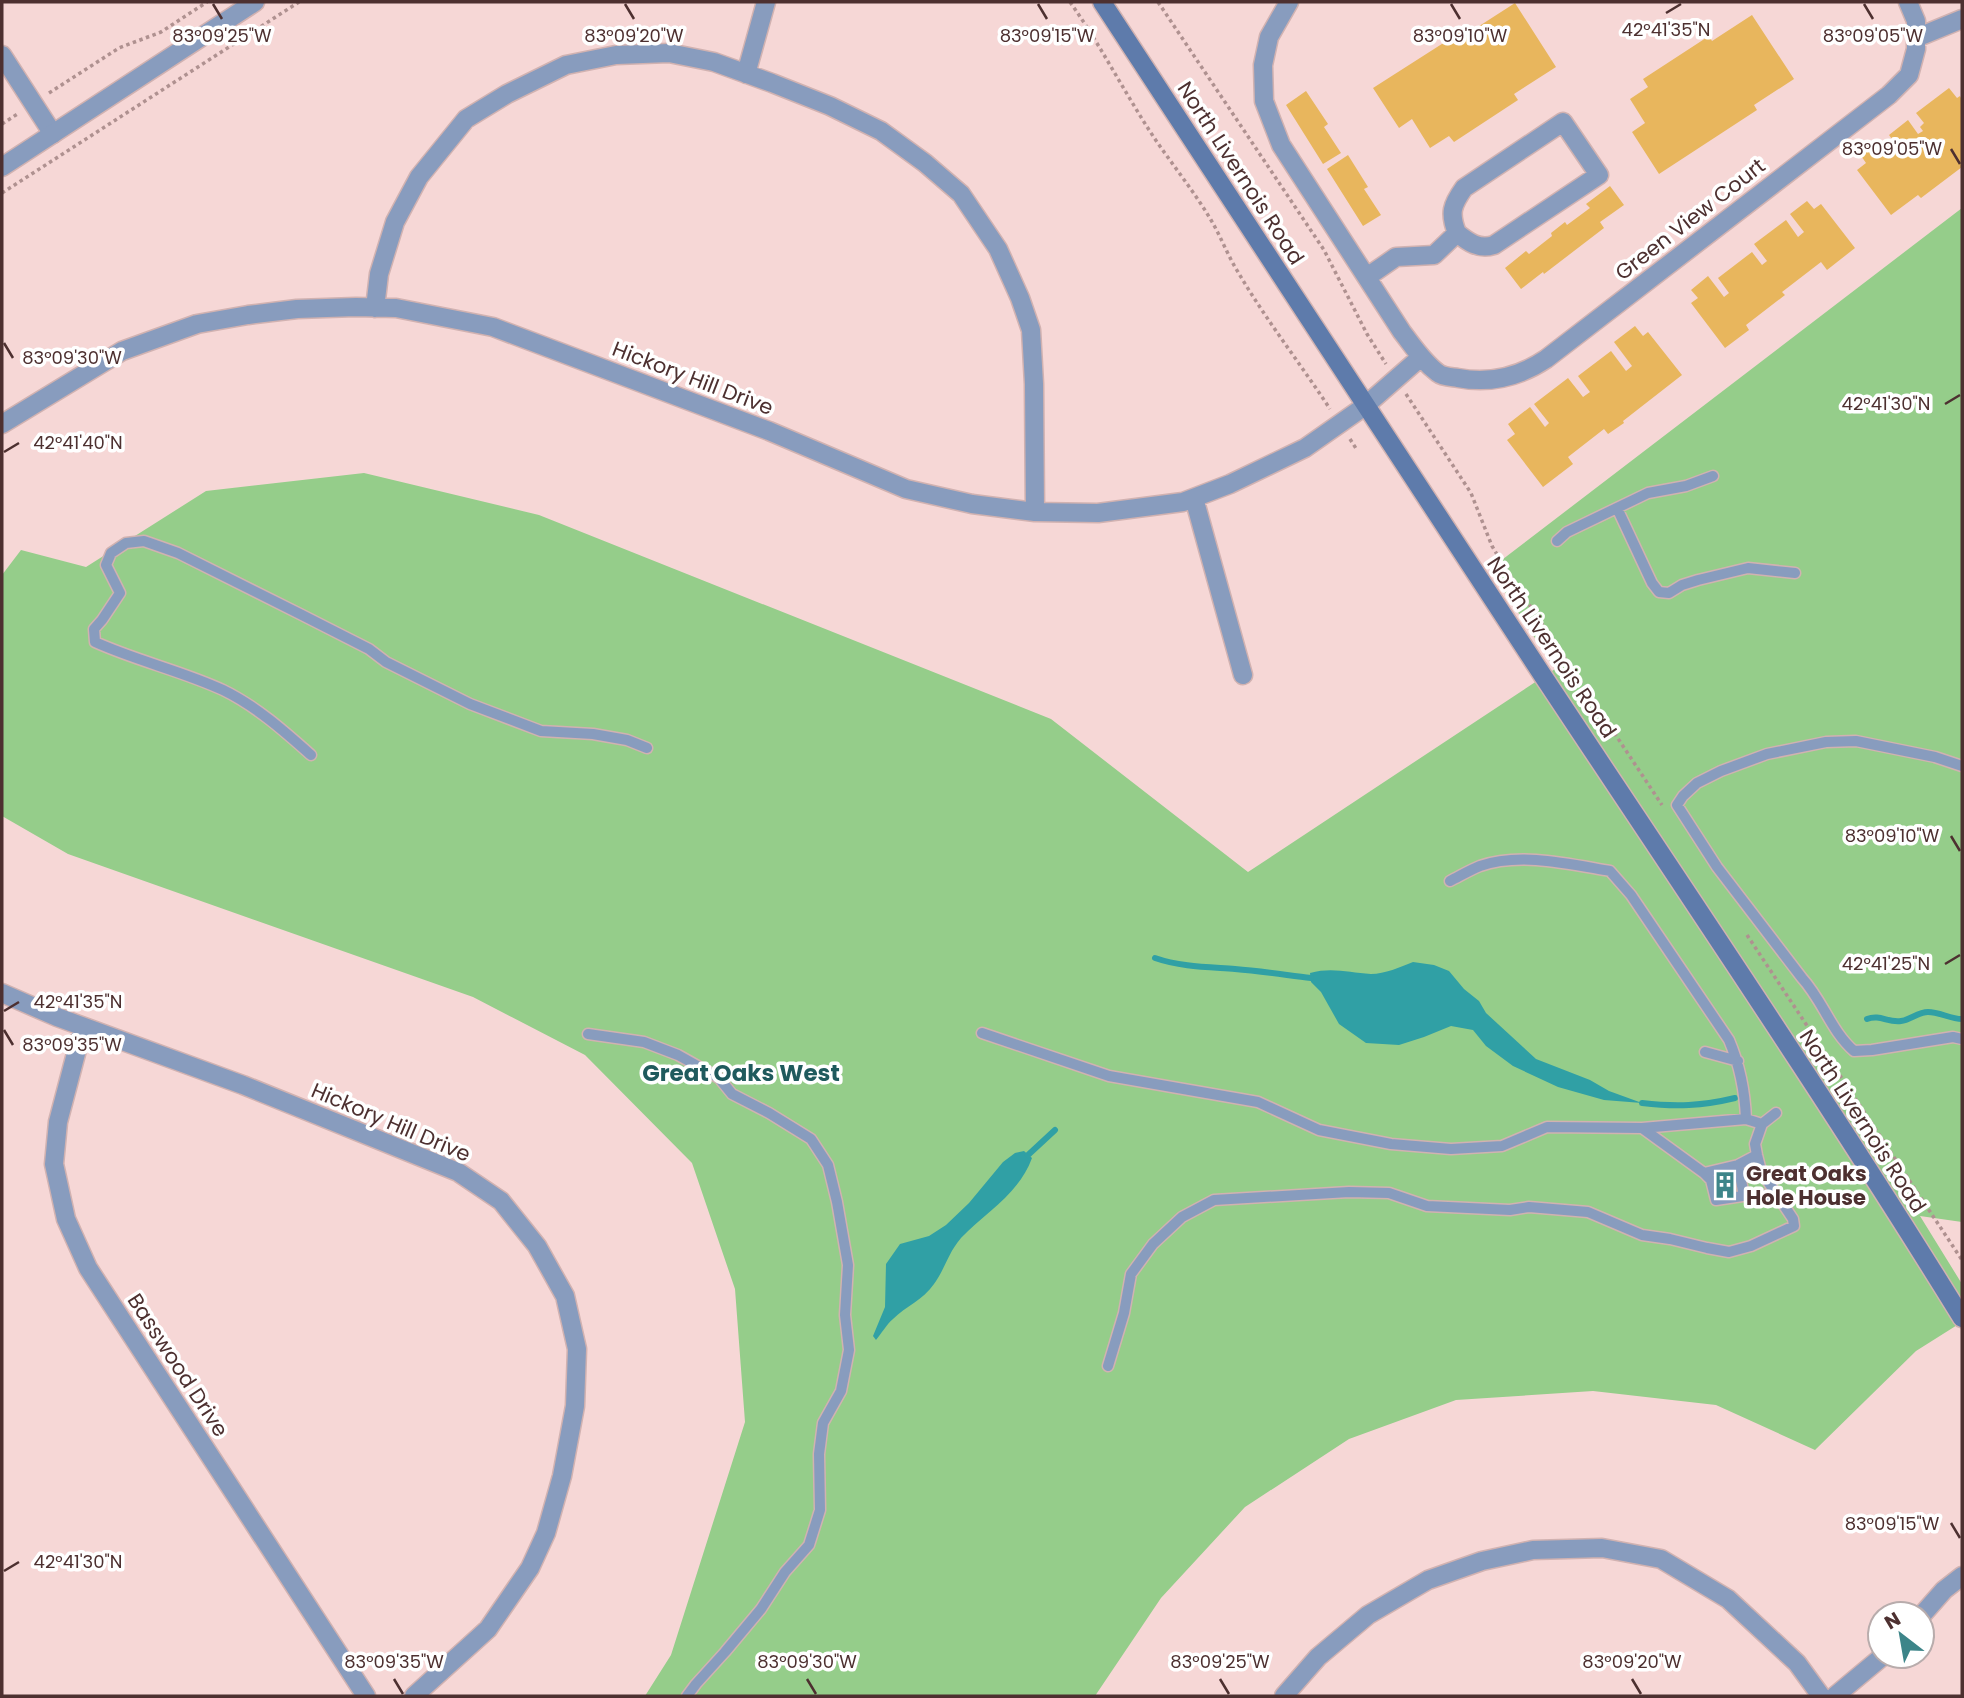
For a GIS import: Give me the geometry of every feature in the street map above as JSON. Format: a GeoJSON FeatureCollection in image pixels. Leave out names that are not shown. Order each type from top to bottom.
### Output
{"type":"FeatureCollection","features":[{"type":"Feature","properties":{"kind":"main road","name":"North Livernois Road"},"geometry":{"type":"LineString","coordinates":[[1102,2],[1365,406],[1695,903],[1962,1318]]}},
{"type":"Feature","properties":{"kind":"street"},"geometry":{"type":"LineString","coordinates":[[2,167],[255,2]]}},
{"type":"Feature","properties":{"kind":"street"},"geometry":{"type":"LineString","coordinates":[[746,74],[766,2]]}},
{"type":"Feature","properties":{"kind":"street","name":"Green View Court"},"geometry":{"type":"LineString","coordinates":[[1289,2],[1269,37],[1263,65],[1265,101],[1281,145],[1421,357],[1440,375],[1468,380],[1496,380],[1515,375],[1546,359],[1889,96],[1909,75],[1916,49],[1916,21],[1908,2]]}},
{"type":"Feature","properties":{"kind":"street"},"geometry":{"type":"LineString","coordinates":[[1916,38],[1962,19]]}},
{"type":"Feature","properties":{"kind":"street"},"geometry":{"type":"LineString","coordinates":[[375,308],[379,274],[395,222],[419,177],[466,120],[507,94],[566,65],[616,55],[669,53],[714,62],[830,106],[881,131],[961,194],[998,249],[1031,330],[1035,512]]}},
{"type":"Feature","properties":{"kind":"street"},"geometry":{"type":"LineString","coordinates":[[2,55],[53,134]]}},
{"type":"Feature","properties":{"kind":"street"},"geometry":{"type":"LineString","coordinates":[[1563,122],[1599,175],[1494,245],[1486,247],[1469,243],[1457,233],[1451,214],[1464,188],[1563,122]]}},
{"type":"Feature","properties":{"kind":"street"},"geometry":{"type":"LineString","coordinates":[[1367,277],[1396,257],[1434,255],[1457,233]]}},
{"type":"Feature","properties":{"kind":"street","name":"Hickory Hill Drive"},"geometry":{"type":"LineString","coordinates":[[2,424],[122,351],[197,324],[297,309],[396,308],[493,327],[769,431],[905,489],[972,504],[1035,512],[1098,513],[1183,502],[1230,484],[1306,448],[1365,406]]}},
{"type":"Feature","properties":{"kind":"street"},"geometry":{"type":"LineString","coordinates":[[1365,406],[1421,357]]}},
{"type":"Feature","properties":{"kind":"street"},"geometry":{"type":"LineString","coordinates":[[1194,498],[1243,675]]}},
{"type":"Feature","properties":{"kind":"street","name":"Hickory Hill Drive"},"geometry":{"type":"LineString","coordinates":[[2,993],[83,1027],[243,1084],[458,1172],[501,1201],[537,1246],[565,1296],[577,1349],[575,1406],[562,1476],[546,1533],[530,1568],[488,1629],[414,1696]]}},
{"type":"Feature","properties":{"kind":"street","name":"Basswood Drive"},"geometry":{"type":"LineString","coordinates":[[83,1027],[58,1122],[54,1164],[66,1219],[88,1268],[366,1696]]}},
{"type":"Feature","properties":{"kind":"street"},"geometry":{"type":"LineString","coordinates":[[1284,1696],[1318,1657],[1368,1615],[1429,1580],[1482,1561],[1533,1550],[1602,1548],[1661,1559],[1728,1599],[1797,1663],[1821,1696]]}},
{"type":"Feature","properties":{"kind":"street"},"geometry":{"type":"LineString","coordinates":[[1935,1600],[1962,1576]]}},
{"type":"Feature","properties":{"kind":"street"},"geometry":{"type":"LineString","coordinates":[[1835,1696],[1866,1670]]}},
{"type":"Feature","properties":{"kind":"lane"},"geometry":{"type":"LineString","coordinates":[[1557,541],[1567,531],[1648,493],[1686,486],[1713,476]]}},
{"type":"Feature","properties":{"kind":"lane"},"geometry":{"type":"LineString","coordinates":[[1617,508],[1652,583],[1659,592],[1669,593],[1682,585],[1748,568],[1795,573]]}},
{"type":"Feature","properties":{"kind":"lane"},"geometry":{"type":"LineString","coordinates":[[311,755],[272,721],[225,691],[95,642],[94,629],[120,593],[106,565],[111,553],[126,543],[144,541],[178,553],[369,649],[394,667],[470,704],[541,731],[604,736],[647,748]]}},
{"type":"Feature","properties":{"kind":"lane"},"geometry":{"type":"LineString","coordinates":[[1962,766],[1936,757],[1856,741],[1826,742],[1767,754],[1721,771],[1697,783],[1677,805],[1717,867],[1814,990],[1845,1044],[1854,1052],[1953,1037],[1962,1039]]}},
{"type":"Feature","properties":{"kind":"lane"},"geometry":{"type":"LineString","coordinates":[[1450,881],[1480,866],[1520,859],[1610,871],[1631,895],[1729,1040],[1738,1061],[1746,1119]]}},
{"type":"Feature","properties":{"kind":"lane"},"geometry":{"type":"LineString","coordinates":[[982,1033],[1109,1076],[1258,1102],[1319,1130],[1391,1144],[1451,1149],[1502,1146],[1547,1127],[1642,1128],[1746,1119],[1762,1124]]}},
{"type":"Feature","properties":{"kind":"lane"},"geometry":{"type":"LineString","coordinates":[[588,1034],[645,1042],[678,1055],[719,1078],[732,1094],[811,1139],[828,1165],[848,1265],[845,1315],[849,1350],[841,1391],[823,1423],[819,1454],[820,1510],[809,1545],[785,1572],[761,1609],[687,1696]]}},
{"type":"Feature","properties":{"kind":"lane"},"geometry":{"type":"LineString","coordinates":[[1705,1052],[1738,1061]]}},
{"type":"Feature","properties":{"kind":"lane"},"geometry":{"type":"LineString","coordinates":[[1108,1366],[1124,1313],[1131,1274],[1153,1244],[1182,1217],[1214,1200],[1349,1192],[1389,1193],[1427,1206],[1510,1210],[1529,1206],[1588,1212],[1642,1235],[1729,1252],[1751,1246],[1794,1226],[1793,1219],[1761,1171],[1755,1144],[1762,1124],[1776,1113]]}},
{"type":"Feature","properties":{"kind":"lane"},"geometry":{"type":"LineString","coordinates":[[1642,1128],[1704,1173],[1711,1180],[1716,1200],[1776,1195]]}},
{"type":"Feature","properties":{"kind":"lane"},"geometry":{"type":"LineString","coordinates":[[1704,1173],[1738,1165],[1757,1155]]}},
{"type":"Feature","properties":{"kind":"lane"},"geometry":{"type":"LineString","coordinates":[[1738,1165],[1744,1196]]}},
{"type":"Feature","properties":{"kind":"path"},"geometry":{"type":"LineString","coordinates":[[33,103],[119,48],[161,32],[207,2]]}},
{"type":"Feature","properties":{"kind":"path"},"geometry":{"type":"LineString","coordinates":[[2,192],[299,2]]}},
{"type":"Feature","properties":{"kind":"path"},"geometry":{"type":"LineString","coordinates":[[1070,2],[1099,44],[1158,143],[1213,223],[1252,294],[1357,450]]}},
{"type":"Feature","properties":{"kind":"path"},"geometry":{"type":"LineString","coordinates":[[1158,2],[1324,250],[1367,334],[1471,492],[1492,546],[1505,568],[1665,810]]}},
{"type":"Feature","properties":{"kind":"path"},"geometry":{"type":"LineString","coordinates":[[1741,926],[1962,1260]]}},
{"type":"Feature","properties":{"kind":"green space"},"geometry":{"type":"Polygon","coordinates":[[[1962,208],[1962,1222],[1920,1216],[1962,1284],[1962,1322],[1916,1351],[1815,1450],[1716,1405],[1593,1391],[1456,1400],[1349,1439],[1245,1507],[1161,1598],[1095,1696],[645,1696],[671,1655],[745,1422],[735,1289],[692,1163],[585,1055],[473,997],[68,854],[2,816],[2,575],[21,550],[86,567],[206,491],[364,473],[539,515],[1051,719],[1248,872],[1555,669],[1490,569],[1962,208]]]}},
{"type":"Feature","properties":{"kind":"water"},"geometry":{"type":"Polygon","coordinates":[[[1413,962],[1434,965],[1449,971],[1464,989],[1479,1001],[1486,1013],[1536,1059],[1642,1103],[1604,1100],[1558,1087],[1513,1066],[1486,1046],[1473,1030],[1451,1026],[1399,1045],[1366,1043],[1339,1024],[1321,992],[1311,982],[1310,973],[1318,971],[1376,974],[1413,962]]]}},
{"type":"Feature","properties":{"kind":"water"},"geometry":{"type":"Polygon","coordinates":[[[1024,1151],[1032,1158],[1019,1182],[961,1238],[930,1290],[898,1314],[876,1340],[873,1336],[885,1307],[886,1264],[900,1244],[929,1236],[946,1225],[969,1203],[1003,1162],[1015,1153],[1024,1151]]]}},
{"type":"Feature","properties":{"kind":"building"},"geometry":{"type":"Polygon","coordinates":[[[1515,3],[1556,67],[1514,94],[1518,100],[1454,142],[1449,136],[1430,148],[1412,119],[1399,128],[1373,88],[1470,26],[1473,30],[1515,3]]]}},
{"type":"Feature","properties":{"kind":"building"},"geometry":{"type":"Polygon","coordinates":[[[1752,15],[1794,79],[1754,105],[1757,110],[1659,174],[1632,132],[1645,123],[1630,99],[1648,87],[1643,79],[1709,36],[1712,41],[1752,15]]]}},
{"type":"Feature","properties":{"kind":"building"},"geometry":{"type":"Polygon","coordinates":[[[1949,88],[1962,100],[1962,167],[1921,198],[1918,195],[1891,215],[1857,170],[1866,163],[1859,153],[1876,140],[1889,157],[1899,149],[1889,135],[1908,120],[1918,134],[1923,131],[1920,127],[1924,123],[1916,113],[1949,88]]]}},
{"type":"Feature","properties":{"kind":"building"},"geometry":{"type":"Polygon","coordinates":[[[1306,91],[1328,124],[1324,127],[1341,153],[1323,164],[1286,105],[1306,91]]]}},
{"type":"Feature","properties":{"kind":"building"},"geometry":{"type":"Polygon","coordinates":[[[1348,155],[1368,187],[1364,189],[1381,215],[1363,226],[1327,169],[1348,155]]]}},
{"type":"Feature","properties":{"kind":"building"},"geometry":{"type":"Polygon","coordinates":[[[1610,186],[1624,205],[1600,222],[1604,228],[1521,289],[1505,268],[1526,251],[1529,254],[1565,222],[1567,225],[1590,208],[1586,204],[1610,186]]]}},
{"type":"Feature","properties":{"kind":"building"},"geometry":{"type":"Polygon","coordinates":[[[1807,201],[1814,209],[1821,204],[1855,248],[1827,270],[1821,262],[1782,292],[1785,295],[1746,325],[1749,330],[1725,348],[1691,303],[1698,298],[1691,290],[1708,276],[1724,297],[1729,293],[1718,278],[1752,252],[1762,265],[1767,261],[1754,244],[1786,220],[1798,237],[1804,232],[1790,214],[1807,201]]]}},
{"type":"Feature","properties":{"kind":"building"},"geometry":{"type":"Polygon","coordinates":[[[1635,326],[1643,336],[1648,332],[1682,375],[1623,421],[1624,423],[1608,434],[1604,429],[1568,457],[1573,464],[1543,487],[1507,440],[1515,434],[1508,424],[1530,407],[1545,427],[1549,423],[1534,404],[1568,378],[1583,397],[1590,392],[1578,376],[1611,351],[1626,371],[1632,366],[1614,342],[1635,326]]]}},
{"type":"Feature","properties":{"kind":"building","name":"Great Oaks Hole House"},"geometry":{"type":"Polygon","coordinates":[[[1732,1175],[1736,1192],[1719,1195],[1715,1178],[1732,1175]]]}},
{"type":"Feature","properties":{"kind":"waterway"},"geometry":{"type":"LineString","coordinates":[[1155,958],[1185,965],[1311,978]]}},
{"type":"Feature","properties":{"kind":"waterway"},"geometry":{"type":"LineString","coordinates":[[1867,1019],[1876,1017],[1901,1021],[1928,1012],[1962,1019]]}},
{"type":"Feature","properties":{"kind":"waterway"},"geometry":{"type":"LineString","coordinates":[[1642,1103],[1689,1105],[1735,1098]]}},
{"type":"Feature","properties":{"kind":"waterway"},"geometry":{"type":"LineString","coordinates":[[1028,1155],[1055,1130]]}},
{"type":"Feature","properties":{"kind":"place","name":"Great Oaks Hole House"},"geometry":{"type":"Point","coordinates":[1725,1185]}},
{"type":"Feature","properties":{"kind":"district","name":"Great Oaks West"},"geometry":{"type":"Point","coordinates":[741,1073]}}]}
